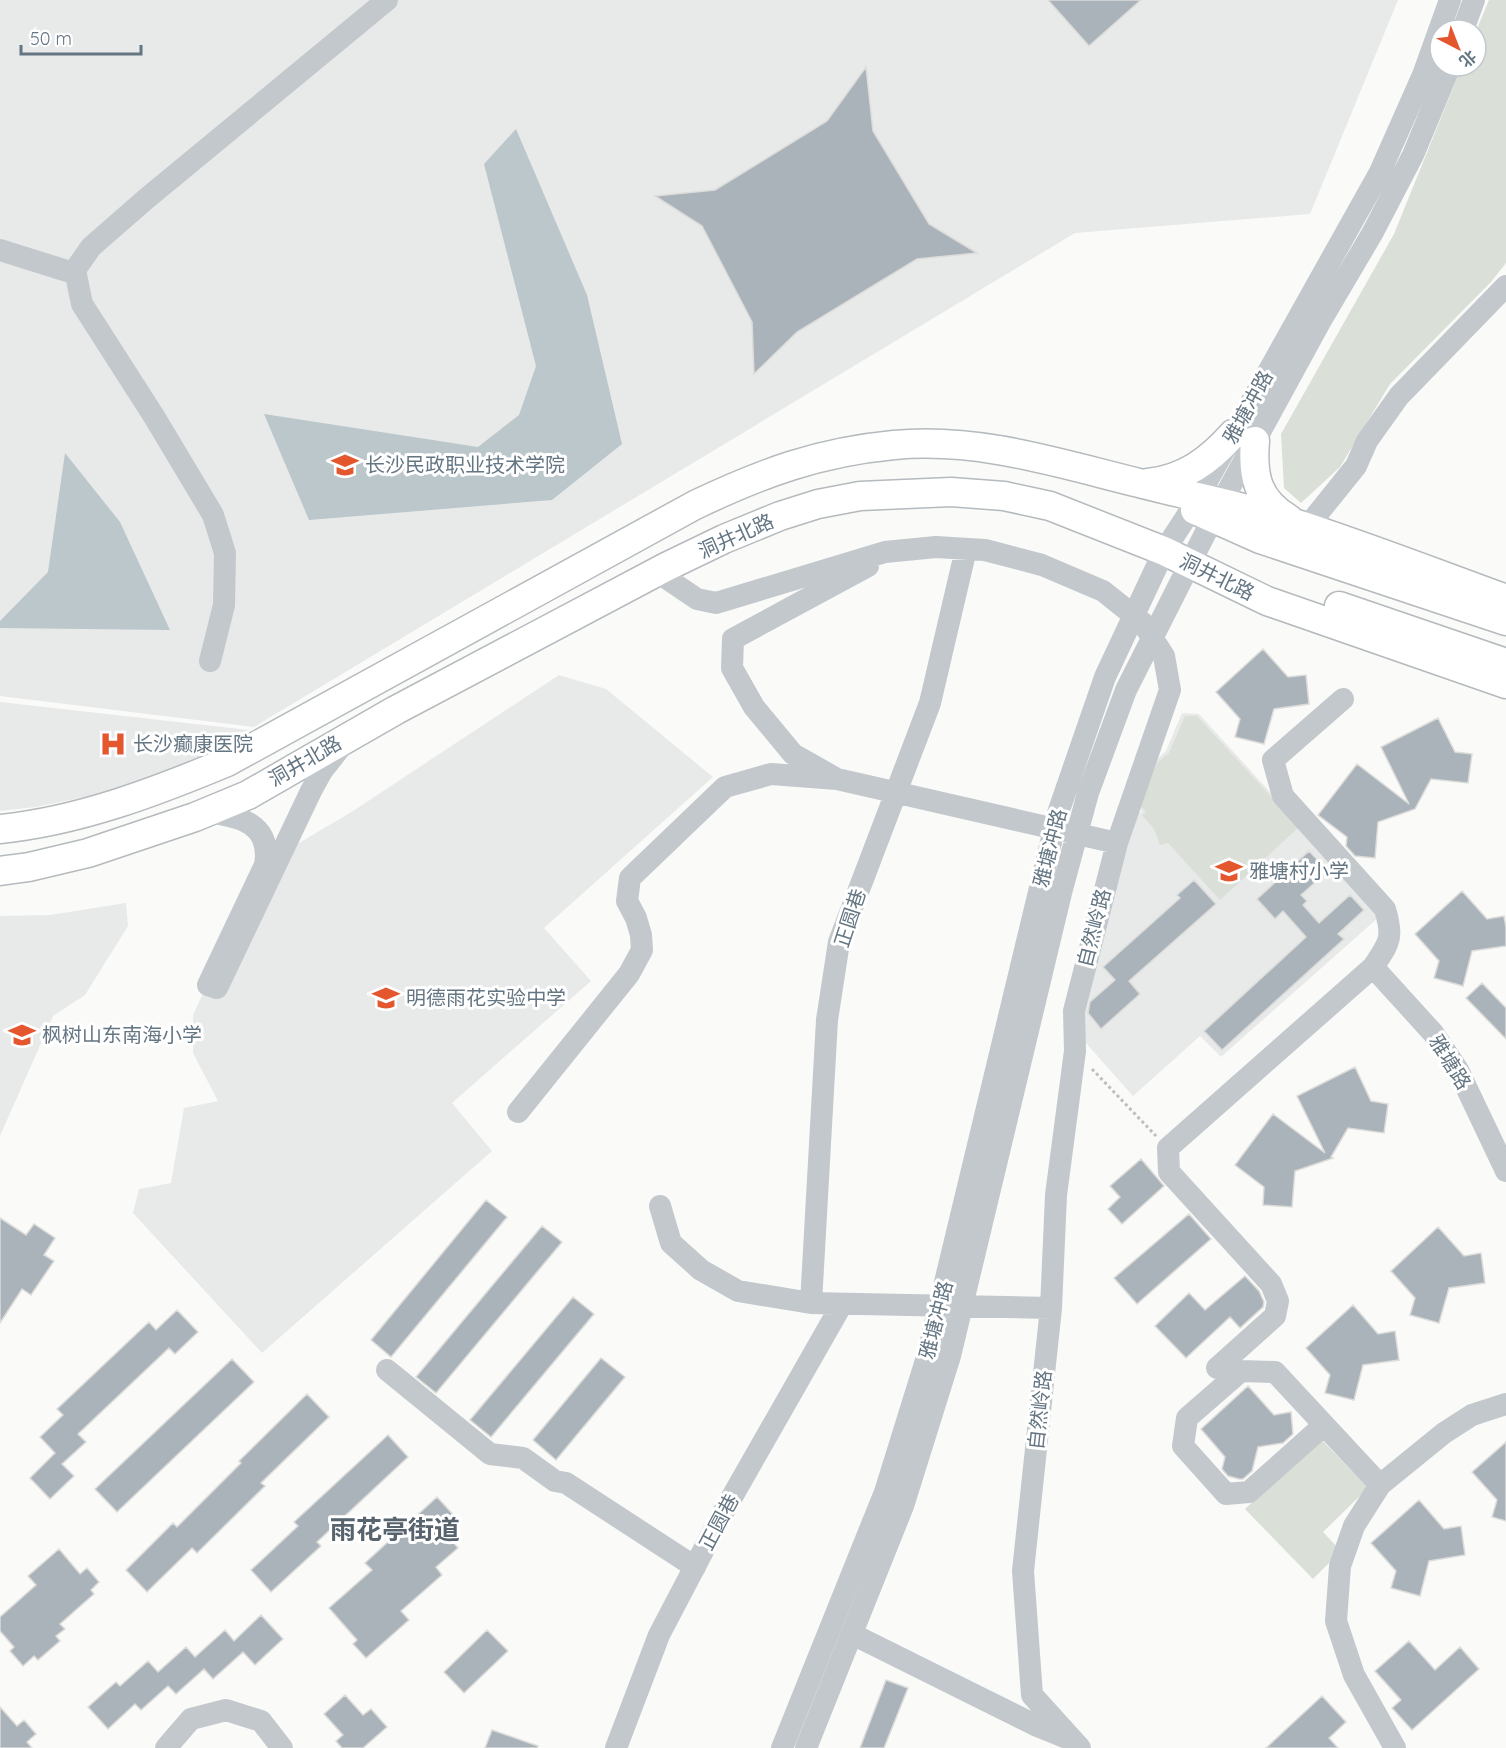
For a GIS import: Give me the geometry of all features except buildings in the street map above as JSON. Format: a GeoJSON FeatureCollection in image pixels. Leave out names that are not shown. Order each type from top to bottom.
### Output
{"type":"FeatureCollection","features":[{"type":"Feature","properties":{"kind":"main road"},"geometry":{"type":"LineString","coordinates":[[1139,484],[1163,481],[1190,471],[1218,451],[1244,438],[1260,490],[1269,504],[1280,514],[1303,526]]}},
{"type":"Feature","properties":{"kind":"main road","name":"洞井北路"},"geometry":{"type":"LineString","coordinates":[[0,829],[29,826],[106,807],[184,780],[227,762],[695,505],[744,482],[794,464],[844,452],[895,445],[958,444],[1032,456],[1139,484],[1206,507],[1303,526],[1360,544],[1506,598]]}},
{"type":"Feature","properties":{"kind":"main road","name":"洞井北路"},"geometry":{"type":"LineString","coordinates":[[0,871],[29,867],[88,853],[139,838],[248,795],[359,730],[657,572],[724,539],[780,516],[818,504],[860,496],[951,492],[1004,496],[1050,506],[1177,557],[1267,601],[1506,684]]}},
{"type":"Feature","properties":{"kind":"main road"},"geometry":{"type":"LineString","coordinates":[[1206,507],[1260,539],[1506,621]]}},
{"type":"Feature","properties":{"kind":"main road"},"geometry":{"type":"LineString","coordinates":[[1229,582],[1318,600],[1506,663]]}},
{"type":"Feature","properties":{"kind":"street"},"geometry":{"type":"LineString","coordinates":[[210,661],[224,605],[225,563],[225,553],[213,514],[82,304],[75,270],[91,247],[146,199],[387,0]]}},
{"type":"Feature","properties":{"kind":"street","name":"雅塘冲路"},"geometry":{"type":"LineString","coordinates":[[782,1748],[885,1492],[927,1357],[1058,813],[1105,677],[1134,616],[1177,557],[1244,438],[1380,172],[1423,75],[1450,0]]}},
{"type":"Feature","properties":{"kind":"street"},"geometry":{"type":"LineString","coordinates":[[1467,18],[1474,0]]}},
{"type":"Feature","properties":{"kind":"street","name":"雅塘冲路"},"geometry":{"type":"LineString","coordinates":[[1244,438],[1393,193],[1413,155],[1445,78]]}},
{"type":"Feature","properties":{"kind":"street"},"geometry":{"type":"LineString","coordinates":[[0,250],[67,271]]}},
{"type":"Feature","properties":{"kind":"street"},"geometry":{"type":"LineString","coordinates":[[1303,526],[1356,466],[1367,441],[1399,396],[1506,286]]}},
{"type":"Feature","properties":{"kind":"street","name":"自然岭路"},"geometry":{"type":"LineString","coordinates":[[657,572],[697,599],[716,603],[885,552],[936,547],[964,557],[985,550],[1042,565],[1103,591],[1142,622],[1164,656],[1170,690],[1117,843],[1074,1011],[1075,1051],[1056,1195],[1051,1308],[1023,1571],[1032,1695],[1075,1744]]}},
{"type":"Feature","properties":{"kind":"street"},"geometry":{"type":"LineString","coordinates":[[837,779],[793,754],[754,707],[732,669],[733,639],[883,558],[921,555],[964,557]]}},
{"type":"Feature","properties":{"kind":"street","name":"正圆巷"},"geometry":{"type":"LineString","coordinates":[[811,1303],[827,1020],[839,942],[930,703],[964,557]]}},
{"type":"Feature","properties":{"kind":"street","name":"雅塘冲路"},"geometry":{"type":"LineString","coordinates":[[806,1748],[903,1506],[947,1368],[1058,904],[1088,793],[1126,690],[1152,637],[1177,557]]}},
{"type":"Feature","properties":{"kind":"street"},"geometry":{"type":"LineString","coordinates":[[1216,1368],[1275,1316],[1278,1301],[1271,1284],[1169,1172],[1167,1148],[1373,967],[1389,944],[1390,927],[1385,909],[1283,796],[1273,760],[1342,699]]}},
{"type":"Feature","properties":{"kind":"street"},"geometry":{"type":"LineString","coordinates":[[207,812],[246,820],[261,834],[267,854],[265,865],[208,985],[217,988],[322,771],[345,742],[359,730]]}},
{"type":"Feature","properties":{"kind":"street"},"geometry":{"type":"LineString","coordinates":[[518,1112],[629,974],[642,950],[636,918],[627,901],[630,878],[725,787],[771,774],[837,779],[1117,843]]}},
{"type":"Feature","properties":{"kind":"street","name":"雅塘路"},"geometry":{"type":"LineString","coordinates":[[1373,967],[1432,1033],[1458,1070],[1506,1171]]}},
{"type":"Feature","properties":{"kind":"street"},"geometry":{"type":"LineString","coordinates":[[660,1206],[670,1244],[701,1269],[738,1291],[811,1303],[1051,1308]]}},
{"type":"Feature","properties":{"kind":"street","name":"正圆巷"},"geometry":{"type":"LineString","coordinates":[[616,1748],[659,1635],[724,1511],[842,1304]]}},
{"type":"Feature","properties":{"kind":"street"},"geometry":{"type":"LineString","coordinates":[[387,1370],[490,1454],[523,1458],[555,1481],[566,1483],[695,1567]]}},
{"type":"Feature","properties":{"kind":"street"},"geometry":{"type":"LineString","coordinates":[[1324,1425],[1249,1492],[1226,1494],[1183,1446],[1187,1418],[1241,1371],[1275,1372],[1380,1485]]}},
{"type":"Feature","properties":{"kind":"street"},"geometry":{"type":"LineString","coordinates":[[1395,1748],[1354,1675],[1336,1621],[1340,1566],[1354,1526],[1380,1485],[1444,1433],[1472,1415],[1506,1404]]}},
{"type":"Feature","properties":{"kind":"street"},"geometry":{"type":"LineString","coordinates":[[852,1634],[1075,1744]]}},
{"type":"Feature","properties":{"kind":"street"},"geometry":{"type":"LineString","coordinates":[[166,1748],[191,1719],[226,1710],[261,1721],[282,1748]]}},
{"type":"Feature","properties":{"kind":"path"},"geometry":{"type":"LineString","coordinates":[[1075,1051],[1167,1148]]}},
{"type":"Feature","properties":{"kind":"shaded area","name":"长沙民政职业技术学院"},"geometry":{"type":"Polygon","coordinates":[[[0,0],[1398,0],[1310,214],[1075,233],[254,727],[0,696],[0,0]]]}},
{"type":"Feature","properties":{"kind":"shaded area"},"geometry":{"type":"Polygon","coordinates":[[[1489,0],[1506,0],[1506,263],[1491,282],[1390,384],[1340,467],[1301,503],[1284,488],[1281,434],[1394,234],[1457,78],[1488,78],[1488,18],[1481,18],[1489,0]]]}},
{"type":"Feature","properties":{"kind":"shaded area"},"geometry":{"type":"Polygon","coordinates":[[[516,129],[587,295],[622,444],[552,500],[309,520],[264,414],[478,447],[519,415],[536,366],[484,164],[516,129]]]}},
{"type":"Feature","properties":{"kind":"shaded area"},"geometry":{"type":"Polygon","coordinates":[[[65,453],[120,522],[170,630],[0,628],[0,621],[48,572],[65,453]]]}},
{"type":"Feature","properties":{"kind":"shaded area","name":"明德雨花实验中学"},"geometry":{"type":"Polygon","coordinates":[[[559,675],[606,689],[713,777],[544,928],[591,981],[452,1103],[492,1151],[262,1353],[133,1213],[139,1189],[171,1183],[184,1108],[218,1101],[193,1053],[193,1015],[262,865],[353,811],[559,675]]]}},
{"type":"Feature","properties":{"kind":"shaded area","name":"长沙癫康医院"},"geometry":{"type":"Polygon","coordinates":[[[0,702],[249,730],[152,783],[36,807],[0,811],[0,702]]]}},
{"type":"Feature","properties":{"kind":"shaded area","name":"雅塘村小学"},"geometry":{"type":"Polygon","coordinates":[[[1182,713],[1199,714],[1301,826],[1379,917],[1221,1057],[1200,1036],[1133,1096],[1077,1033],[1135,813],[1142,812],[1136,804],[1155,761],[1166,751],[1182,713]]]}},
{"type":"Feature","properties":{"kind":"shaded area"},"geometry":{"type":"Polygon","coordinates":[[[1185,716],[1197,716],[1299,827],[1220,900],[1168,843],[1160,845],[1154,829],[1142,815],[1146,812],[1139,804],[1157,763],[1169,753],[1185,716]]]}},
{"type":"Feature","properties":{"kind":"shaded area","name":"枫树山东南海小学"},"geometry":{"type":"Polygon","coordinates":[[[126,903],[128,926],[85,995],[53,1016],[0,1136],[0,916],[50,915],[126,903]]]}},
{"type":"Feature","properties":{"kind":"shaded area"},"geometry":{"type":"Polygon","coordinates":[[[1320,1438],[1368,1488],[1323,1532],[1341,1551],[1313,1579],[1245,1509],[1320,1438]]]}},
{"type":"Feature","properties":{"kind":"place","name":"长沙民政职业技术学院"},"geometry":{"type":"Point","coordinates":[345,465]}},
{"type":"Feature","properties":{"kind":"place","name":"长沙癫康医院"},"geometry":{"type":"Point","coordinates":[113,744]}},
{"type":"Feature","properties":{"kind":"place","name":"雅塘村小学"},"geometry":{"type":"Point","coordinates":[1229,871]}},
{"type":"Feature","properties":{"kind":"place","name":"明德雨花实验中学"},"geometry":{"type":"Point","coordinates":[386,998]}},
{"type":"Feature","properties":{"kind":"place","name":"枫树山东南海小学"},"geometry":{"type":"Point","coordinates":[22,1035]}},
{"type":"Feature","properties":{"kind":"district","name":"雨花亭街道"},"geometry":{"type":"Point","coordinates":[395,1530]}}]}
